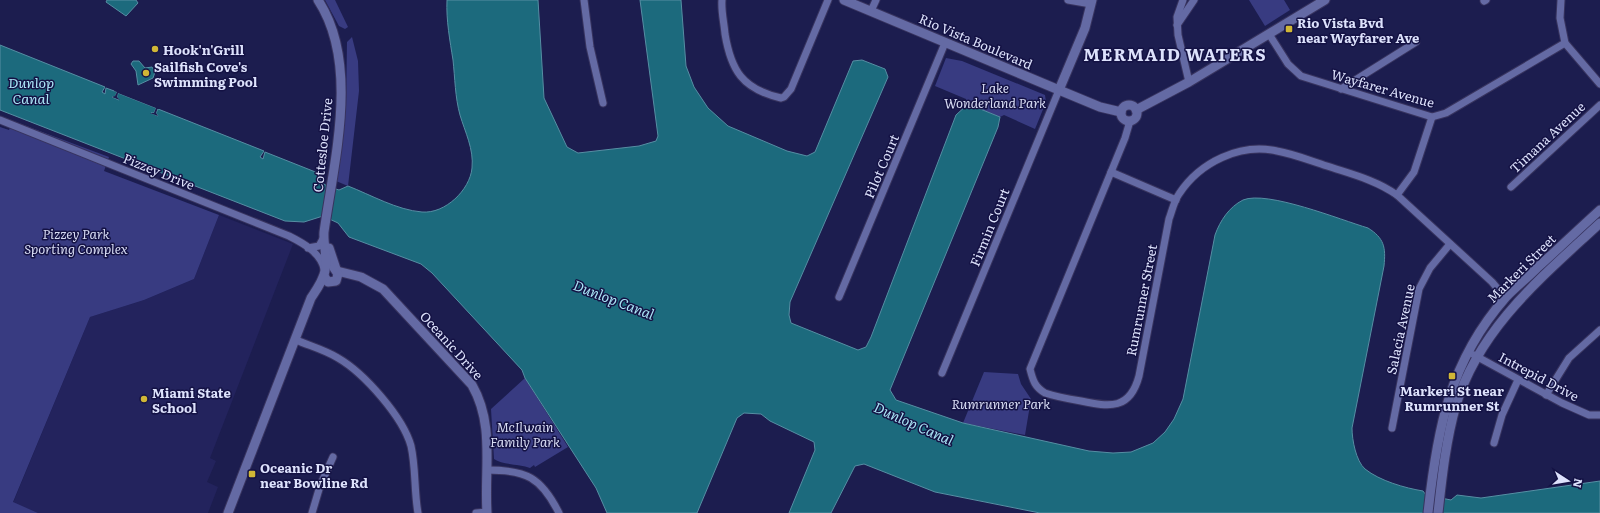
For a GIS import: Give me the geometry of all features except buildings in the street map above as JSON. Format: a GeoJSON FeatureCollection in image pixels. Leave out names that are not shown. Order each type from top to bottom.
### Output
{"type":"FeatureCollection","features":[{"type":"Feature","properties":{"kind":"street","name":"Cottesloe Drive"},"geometry":{"type":"LineString","coordinates":[[318,0],[334,31],[340,76],[340,120],[324,237],[325,273]]}},
{"type":"Feature","properties":{"kind":"street"},"geometry":{"type":"LineString","coordinates":[[584,0],[590,48],[603,103]]}},
{"type":"Feature","properties":{"kind":"street"},"geometry":{"type":"LineString","coordinates":[[722,0],[728,50],[733,66],[750,85],[780,98],[788,94],[791,88],[828,0]]}},
{"type":"Feature","properties":{"kind":"street","name":"Rio Vista Boulevard"},"geometry":{"type":"LineString","coordinates":[[844,0],[1100,107],[1121,112]]}},
{"type":"Feature","properties":{"kind":"street"},"geometry":{"type":"LineString","coordinates":[[871,11],[876,0]]}},
{"type":"Feature","properties":{"kind":"street"},"geometry":{"type":"LineString","coordinates":[[1059,90],[1085,28],[1092,2],[1068,0]]}},
{"type":"Feature","properties":{"kind":"street"},"geometry":{"type":"LineString","coordinates":[[1183,0],[1177,17],[1177,26],[1188,82]]}},
{"type":"Feature","properties":{"kind":"street"},"geometry":{"type":"LineString","coordinates":[[1177,26],[1194,0]]}},
{"type":"Feature","properties":{"kind":"street"},"geometry":{"type":"LineString","coordinates":[[1136,110],[1188,82],[1324,0]]}},
{"type":"Feature","properties":{"kind":"street"},"geometry":{"type":"LineString","coordinates":[[1561,0],[1560,18],[1565,43],[1600,84]]}},
{"type":"Feature","properties":{"kind":"street","name":"Wayfarer Avenue"},"geometry":{"type":"LineString","coordinates":[[1269,34],[1288,64],[1295,72],[1310,79],[1432,117],[1446,113],[1565,43]]}},
{"type":"Feature","properties":{"kind":"street"},"geometry":{"type":"LineString","coordinates":[[1341,88],[1416,42]]}},
{"type":"Feature","properties":{"kind":"street","name":"Pilot Court"},"geometry":{"type":"LineString","coordinates":[[839,297],[945,43]]}},
{"type":"Feature","properties":{"kind":"street","name":"Firmin Court"},"geometry":{"type":"LineString","coordinates":[[942,373],[1059,90]]}},
{"type":"Feature","properties":{"kind":"street","name":"Timana Avenue"},"geometry":{"type":"LineString","coordinates":[[1511,187],[1600,105]]}},
{"type":"Feature","properties":{"kind":"street"},"geometry":{"type":"LineString","coordinates":[[1130,106],[1136,110],[1136,118],[1130,121],[1123,118],[1121,112],[1124,107],[1130,106]]}},
{"type":"Feature","properties":{"kind":"street"},"geometry":{"type":"LineString","coordinates":[[1397,195],[1414,172],[1432,117]]}},
{"type":"Feature","properties":{"kind":"street","name":"Pizzey Drive"},"geometry":{"type":"LineString","coordinates":[[0,120],[289,236],[308,248],[322,262],[325,273]]}},
{"type":"Feature","properties":{"kind":"street","name":"Rumrunner Street"},"geometry":{"type":"LineString","coordinates":[[1130,121],[1111,172],[1030,369],[1032,380],[1037,388],[1045,393],[1107,406],[1119,404],[1128,399],[1135,389],[1169,219],[1176,200],[1192,178],[1208,164],[1222,157],[1240,151],[1260,149],[1277,151],[1366,178],[1386,187],[1397,195],[1492,282],[1502,294],[1507,296],[1515,304]]}},
{"type":"Feature","properties":{"kind":"street"},"geometry":{"type":"LineString","coordinates":[[1111,172],[1176,200]]}},
{"type":"Feature","properties":{"kind":"street","name":"Markeri Street"},"geometry":{"type":"LineString","coordinates":[[1428,513],[1438,436],[1446,404],[1458,373],[1476,337],[1507,296],[1600,210]]}},
{"type":"Feature","properties":{"kind":"street","name":"Markeri Street"},"geometry":{"type":"LineString","coordinates":[[1438,513],[1446,450],[1456,406],[1477,357],[1486,341],[1515,304],[1600,223]]}},
{"type":"Feature","properties":{"kind":"street","name":"Cottesloe Drive"},"geometry":{"type":"LineString","coordinates":[[326,225],[332,261],[336,270]]}},
{"type":"Feature","properties":{"kind":"street"},"geometry":{"type":"LineString","coordinates":[[308,248],[319,246],[324,237]]}},
{"type":"Feature","properties":{"kind":"street","name":"Salacia Avenue"},"geometry":{"type":"LineString","coordinates":[[1392,428],[1419,289],[1430,268],[1450,244]]}},
{"type":"Feature","properties":{"kind":"street"},"geometry":{"type":"LineString","coordinates":[[228,513],[296,340],[307,308],[325,273],[330,268],[336,270],[338,276],[335,281],[319,294],[307,308]]}},
{"type":"Feature","properties":{"kind":"street","name":"Oceanic Drive"},"geometry":{"type":"LineString","coordinates":[[336,270],[371,282],[388,294],[472,384],[481,403],[486,423],[487,513]]}},
{"type":"Feature","properties":{"kind":"street"},"geometry":{"type":"LineString","coordinates":[[325,273],[328,282],[371,282]]}},
{"type":"Feature","properties":{"kind":"street"},"geometry":{"type":"LineString","coordinates":[[1546,395],[1569,358],[1600,330]]}},
{"type":"Feature","properties":{"kind":"street"},"geometry":{"type":"LineString","coordinates":[[296,340],[328,353],[349,365],[394,413],[404,429],[411,448],[418,513]]}},
{"type":"Feature","properties":{"kind":"street","name":"Intrepid Drive"},"geometry":{"type":"LineString","coordinates":[[1469,351],[1477,357],[1546,395],[1589,415],[1600,415]]}},
{"type":"Feature","properties":{"kind":"street"},"geometry":{"type":"LineString","coordinates":[[1494,443],[1506,404],[1518,380]]}},
{"type":"Feature","properties":{"kind":"street"},"geometry":{"type":"LineString","coordinates":[[312,513],[320,486],[333,457]]}},
{"type":"Feature","properties":{"kind":"street"},"geometry":{"type":"LineString","coordinates":[[487,470],[511,470],[533,478],[546,491],[559,513]]}},
{"type":"Feature","properties":{"kind":"street"},"geometry":{"type":"LineString","coordinates":[[476,513],[487,513]]}},
{"type":"Feature","properties":{"kind":"shaded area","name":"Miami State School"},"geometry":{"type":"Polygon","coordinates":[[[219,215],[293,244],[210,458],[216,461],[207,482],[218,487],[208,513],[38,513],[13,503],[90,317],[144,300],[194,279],[219,215]]]}},
{"type":"Feature","properties":{"kind":"green space"},"geometry":{"type":"Polygon","coordinates":[[[325,0],[335,0],[348,27],[345,29],[339,26],[325,0]]]}},
{"type":"Feature","properties":{"kind":"green space"},"geometry":{"type":"Polygon","coordinates":[[[1249,0],[1284,0],[1290,10],[1265,26],[1249,0]]]}},
{"type":"Feature","properties":{"kind":"green space"},"geometry":{"type":"Polygon","coordinates":[[[352,37],[358,61],[359,91],[348,186],[336,181],[346,106],[347,42],[352,37]]]}},
{"type":"Feature","properties":{"kind":"green space","name":"Lake Wonderland Park"},"geometry":{"type":"Polygon","coordinates":[[[946,58],[962,61],[1045,95],[1046,102],[1035,129],[1004,115],[1000,117],[968,104],[966,99],[935,86],[946,58]]]}},
{"type":"Feature","properties":{"kind":"green space","name":"Pizzey Park Sporting Complex"},"geometry":{"type":"Polygon","coordinates":[[[13,121],[109,157],[104,171],[219,215],[194,279],[144,300],[90,317],[13,502],[38,513],[0,513],[0,127],[9,130],[13,121]]]}},
{"type":"Feature","properties":{"kind":"green space","name":"Rumrunner Park"},"geometry":{"type":"Polygon","coordinates":[[[984,372],[1018,374],[1021,384],[1031,399],[1025,435],[963,423],[984,372]]]}},
{"type":"Feature","properties":{"kind":"green space","name":"McIlwain Family Park"},"geometry":{"type":"Polygon","coordinates":[[[525,378],[568,447],[535,467],[534,465],[530,468],[497,461],[494,459],[491,409],[525,378]]]}},
{"type":"Feature","properties":{"kind":"water"},"geometry":{"type":"Polygon","coordinates":[[[107,0],[136,0],[138,3],[126,16],[106,2],[107,0]]]}},
{"type":"Feature","properties":{"kind":"water","name":"Dunlop Canal"},"geometry":{"type":"Polygon","coordinates":[[[447,0],[538,0],[544,98],[567,147],[578,153],[639,146],[656,141],[658,136],[640,0],[681,0],[686,66],[694,87],[708,108],[728,126],[787,151],[807,156],[815,152],[853,61],[862,60],[885,69],[888,77],[790,302],[789,315],[791,323],[858,350],[866,347],[871,337],[956,115],[968,104],[1000,117],[998,127],[890,390],[896,400],[963,423],[1089,451],[1113,453],[1131,452],[1153,443],[1165,432],[1174,419],[1183,399],[1217,230],[1222,220],[1233,206],[1243,200],[1254,198],[1269,199],[1304,207],[1368,228],[1378,235],[1383,244],[1385,253],[1384,266],[1352,428],[1355,450],[1359,461],[1365,469],[1378,477],[1393,483],[1423,491],[1426,495],[1451,500],[1457,495],[1481,498],[1600,481],[1600,513],[1040,513],[935,492],[864,464],[855,466],[831,513],[789,513],[815,450],[814,442],[770,421],[761,414],[744,413],[737,418],[697,513],[607,513],[596,488],[525,378],[522,370],[432,273],[421,264],[349,237],[338,223],[323,216],[304,222],[285,221],[0,110],[0,45],[105,87],[102,92],[105,94],[106,88],[117,92],[115,97],[112,97],[119,100],[117,97],[118,93],[156,108],[154,113],[151,113],[158,116],[156,113],[158,109],[264,151],[260,157],[263,159],[265,152],[318,173],[321,182],[327,186],[339,190],[348,186],[384,202],[403,208],[413,211],[431,212],[447,205],[455,199],[467,184],[472,168],[472,154],[460,115],[455,88],[447,0]]]}},
{"type":"Feature","properties":{"kind":"water","name":"Sailfish Cove's Swimming Pool"},"geometry":{"type":"Polygon","coordinates":[[[133,61],[139,61],[145,68],[152,67],[155,72],[153,78],[138,85],[136,71],[131,64],[133,61]]]}},
{"type":"Feature","properties":{"kind":"pier"},"geometry":{"type":"Polygon","coordinates":[[[115,89],[161,109],[157,109],[156,113],[158,116],[150,113],[154,113],[156,108],[118,93],[117,97],[120,100],[112,97],[115,96],[117,92],[114,91],[115,89]]]}},
{"type":"Feature","properties":{"kind":"place","name":"Rio Vista Bvd near Wayfarer Ave"},"geometry":{"type":"Point","coordinates":[1289,29]}},
{"type":"Feature","properties":{"kind":"place","name":"Hook'n'Grill"},"geometry":{"type":"Point","coordinates":[155,49]}},
{"type":"Feature","properties":{"kind":"place","name":"Sailfish Cove's Swimming Pool"},"geometry":{"type":"Point","coordinates":[146,73]}},
{"type":"Feature","properties":{"kind":"place","name":"Markeri St near Rumrunner St"},"geometry":{"type":"Point","coordinates":[1452,376]}},
{"type":"Feature","properties":{"kind":"place","name":"Miami State School"},"geometry":{"type":"Point","coordinates":[144,399]}},
{"type":"Feature","properties":{"kind":"place","name":"Oceanic Dr near Bowline Rd"},"geometry":{"type":"Point","coordinates":[252,474]}},
{"type":"Feature","properties":{"kind":"district","name":"MERMAID WATERS"},"geometry":{"type":"Point","coordinates":[1175,53]}}]}
